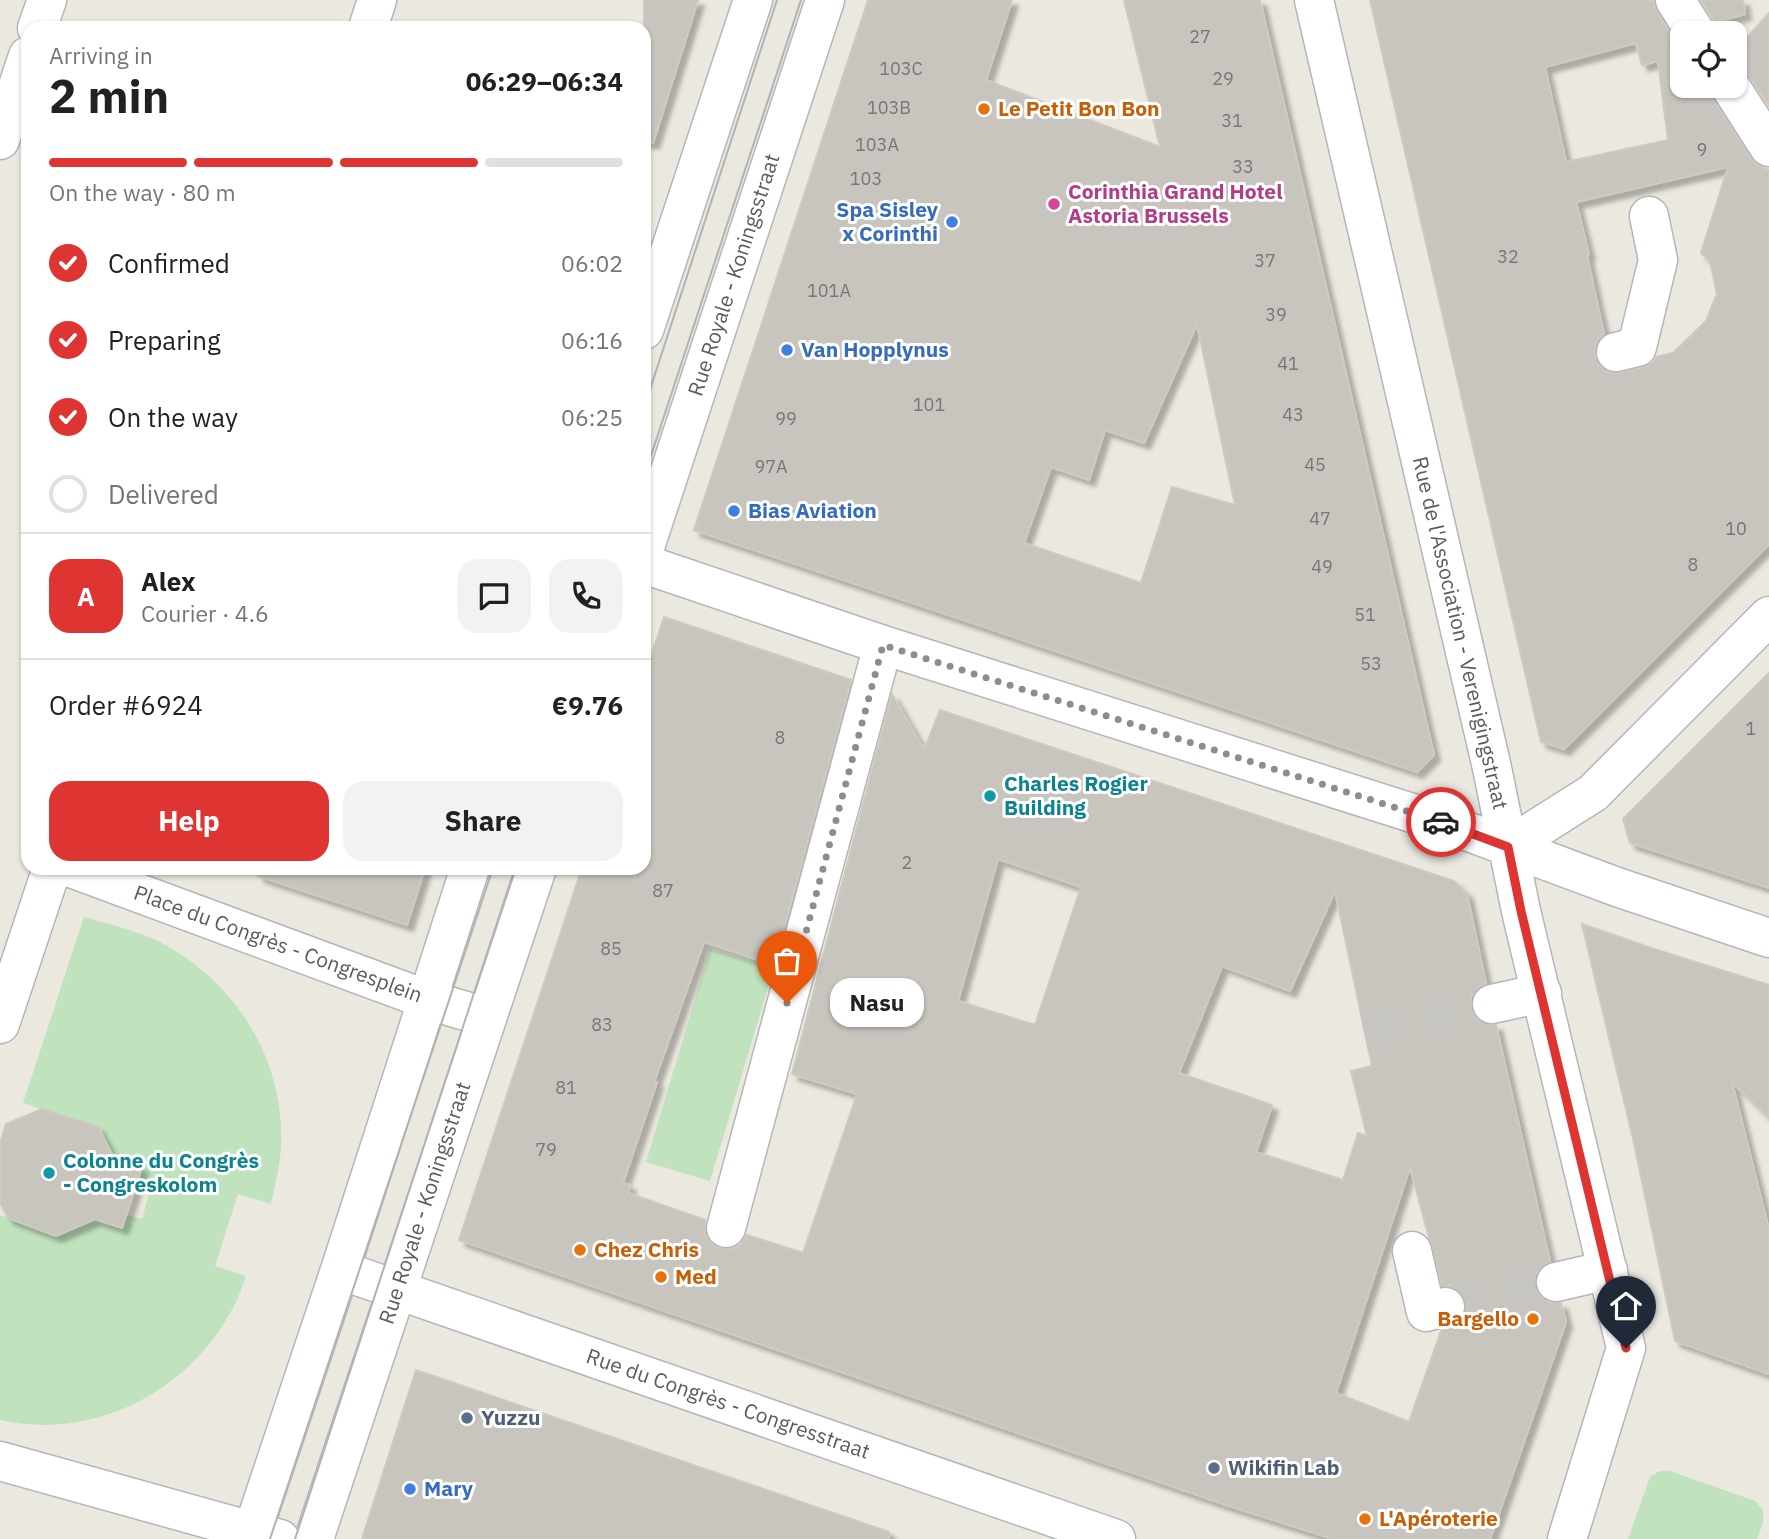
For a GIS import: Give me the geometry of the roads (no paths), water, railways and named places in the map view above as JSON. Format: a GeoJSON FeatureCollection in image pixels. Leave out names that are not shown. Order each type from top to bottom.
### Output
{"type":"FeatureCollection","features":[{"type":"Feature","properties":{"kind":"street"},"geometry":{"type":"LineString","coordinates":[[40,21],[47,0]]}},
{"type":"Feature","properties":{"kind":"street"},"geometry":{"type":"LineString","coordinates":[[370,21],[377,0]]}},
{"type":"Feature","properties":{"kind":"street"},"geometry":{"type":"LineString","coordinates":[[651,309],[753,0]]}},
{"type":"Feature","properties":{"kind":"street","name":"Rue Royale - Koningsstraat"},"geometry":{"type":"LineString","coordinates":[[651,529],[825,0]]}},
{"type":"Feature","properties":{"kind":"street","name":"Rue de l'Association - Verenigingstraat"},"geometry":{"type":"LineString","coordinates":[[1314,0],[1626,1348],[1567,1539]]}},
{"type":"Feature","properties":{"kind":"street"},"geometry":{"type":"LineString","coordinates":[[1675,0],[1688,21]]}},
{"type":"Feature","properties":{"kind":"street"},"geometry":{"type":"LineString","coordinates":[[0,140],[21,77]]}},
{"type":"Feature","properties":{"kind":"street"},"geometry":{"type":"LineString","coordinates":[[1738,98],[1769,148]]}},
{"type":"Feature","properties":{"kind":"street"},"geometry":{"type":"LineString","coordinates":[[1616,352],[1637,347],[1658,260],[1649,216]]}},
{"type":"Feature","properties":{"kind":"street"},"geometry":{"type":"LineString","coordinates":[[651,566],[883,645],[1454,827],[1616,887],[1769,938]]}},
{"type":"Feature","properties":{"kind":"street"},"geometry":{"type":"LineString","coordinates":[[1508,847],[1593,793],[1769,616]]}},
{"type":"Feature","properties":{"kind":"street"},"geometry":{"type":"LineString","coordinates":[[726,1227],[883,645]]}},
{"type":"Feature","properties":{"kind":"street"},"geometry":{"type":"LineString","coordinates":[[0,1024],[50,875]]}},
{"type":"Feature","properties":{"kind":"street","name":"Place du Congrès - Congresplein"},"geometry":{"type":"LineString","coordinates":[[90,875],[428,1000],[486,1017]]}},
{"type":"Feature","properties":{"kind":"street"},"geometry":{"type":"LineString","coordinates":[[0,1461],[261,1536],[340,1270],[468,875]]}},
{"type":"Feature","properties":{"kind":"street","name":"Rue Royale - Koningsstraat"},"geometry":{"type":"LineString","coordinates":[[314,1539],[535,875]]}},
{"type":"Feature","properties":{"kind":"street"},"geometry":{"type":"LineString","coordinates":[[1492,1004],[1542,993]]}},
{"type":"Feature","properties":{"kind":"street"},"geometry":{"type":"LineString","coordinates":[[1412,1251],[1426,1312],[1445,1307]]}},
{"type":"Feature","properties":{"kind":"street","name":"Rue du Congrès - Congresstraat"},"geometry":{"type":"LineString","coordinates":[[340,1270],[1116,1539]]}},
{"type":"Feature","properties":{"kind":"street"},"geometry":{"type":"LineString","coordinates":[[1556,1282],[1608,1270]]}},
{"type":"Feature","properties":{"kind":"tunnel"},"geometry":{"type":"LineString","coordinates":[[1364,1032],[1492,1004]]}},
{"type":"Feature","properties":{"kind":"tunnel"},"geometry":{"type":"LineString","coordinates":[[1445,1307],[1556,1282]]}},
{"type":"Feature","properties":{"kind":"tram line"},"geometry":{"type":"LineString","coordinates":[[651,387],[777,0]]}},
{"type":"Feature","properties":{"kind":"tram line"},"geometry":{"type":"LineString","coordinates":[[651,456],[801,0]]}},
{"type":"Feature","properties":{"kind":"tram line"},"geometry":{"type":"LineString","coordinates":[[270,1539],[491,875]]}},
{"type":"Feature","properties":{"kind":"tram line"},"geometry":{"type":"LineString","coordinates":[[295,1539],[513,875]]}},
{"type":"Feature","properties":{"kind":"place","name":"Le Petit Bon Bon"},"geometry":{"type":"Point","coordinates":[984,109]}},
{"type":"Feature","properties":{"kind":"place","name":"Corinthia Grand Hotel Astoria Brussels"},"geometry":{"type":"Point","coordinates":[1054,204]}},
{"type":"Feature","properties":{"kind":"place","name":"Spa Sisley x Corinthi"},"geometry":{"type":"Point","coordinates":[952,222]}},
{"type":"Feature","properties":{"kind":"place","name":"Van Hopplynus"},"geometry":{"type":"Point","coordinates":[787,350]}},
{"type":"Feature","properties":{"kind":"place","name":"Bias Aviation"},"geometry":{"type":"Point","coordinates":[734,511]}},
{"type":"Feature","properties":{"kind":"place","name":"Charles Rogier Building"},"geometry":{"type":"Point","coordinates":[990,796]}},
{"type":"Feature","properties":{"kind":"place","name":"Nasu"},"geometry":{"type":"Point","coordinates":[787,1003]}},
{"type":"Feature","properties":{"kind":"place","name":"Colonne du Congrès - Congreskolom"},"geometry":{"type":"Point","coordinates":[49,1173]}},
{"type":"Feature","properties":{"kind":"place","name":"Chez Chris"},"geometry":{"type":"Point","coordinates":[580,1250]}},
{"type":"Feature","properties":{"kind":"place","name":"Med"},"geometry":{"type":"Point","coordinates":[661,1277]}},
{"type":"Feature","properties":{"kind":"place","name":"Bargello"},"geometry":{"type":"Point","coordinates":[1533,1319]}},
{"type":"Feature","properties":{"kind":"place","name":"Yuzzu"},"geometry":{"type":"Point","coordinates":[467,1418]}},
{"type":"Feature","properties":{"kind":"place","name":"Wikifin Lab"},"geometry":{"type":"Point","coordinates":[1214,1468]}},
{"type":"Feature","properties":{"kind":"place","name":"Mary"},"geometry":{"type":"Point","coordinates":[410,1489]}},
{"type":"Feature","properties":{"kind":"place","name":"L'Apéroterie"},"geometry":{"type":"Point","coordinates":[1365,1519]}}]}
